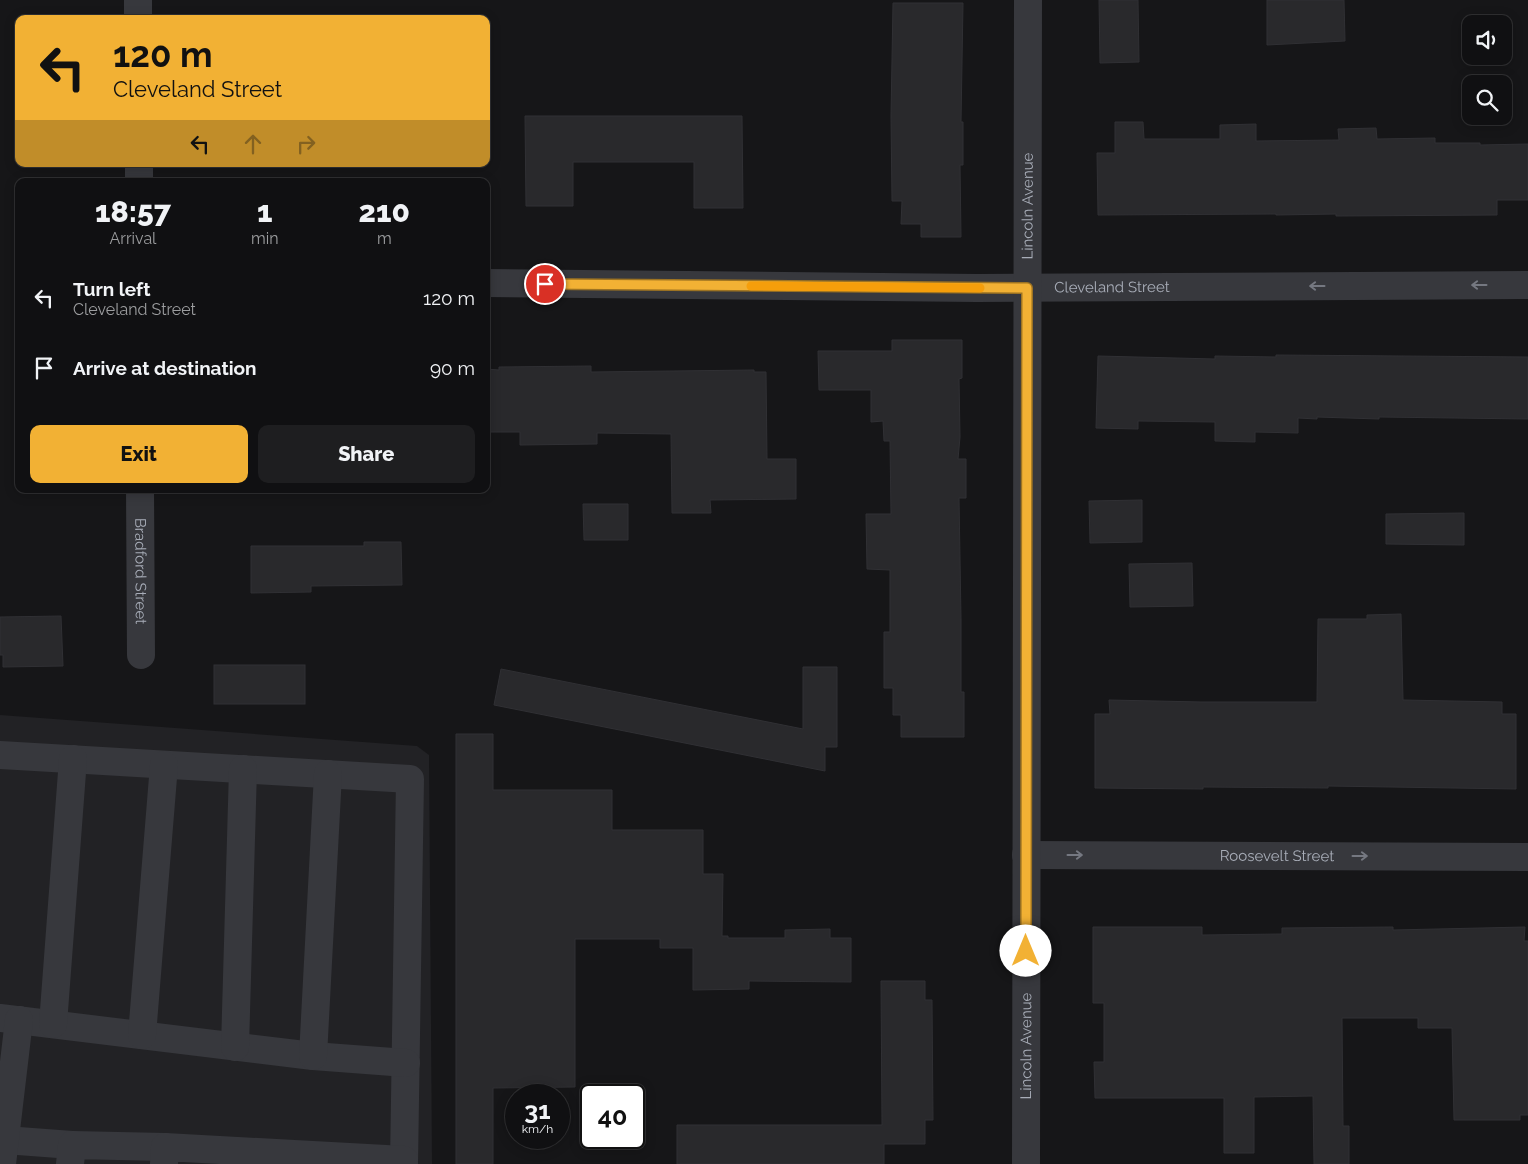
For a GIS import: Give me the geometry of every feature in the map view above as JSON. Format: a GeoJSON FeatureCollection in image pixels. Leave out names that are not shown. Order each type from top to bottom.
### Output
{"type":"FeatureCollection","features":[{"type":"Feature","properties":{"kind":"street"},"geometry":{"type":"LineString","coordinates":[[138,0],[138,15]]}},
{"type":"Feature","properties":{"kind":"street","name":"Lincoln Avenue"},"geometry":{"type":"LineString","coordinates":[[1026,1164],[1028,0]]}},
{"type":"Feature","properties":{"kind":"street","name":"Cleveland Street"},"geometry":{"type":"LineString","coordinates":[[490,283],[1027,288],[1528,285]]}},
{"type":"Feature","properties":{"kind":"street","name":"Bradford Street"},"geometry":{"type":"LineString","coordinates":[[140,493],[141,655]]}},
{"type":"Feature","properties":{"kind":"street"},"geometry":{"type":"LineString","coordinates":[[0,755],[410,779],[406,1062],[404,1162],[4,1152],[10,1019],[313,1056],[406,1062]]}},
{"type":"Feature","properties":{"kind":"street"},"geometry":{"type":"LineString","coordinates":[[53,1024],[73,759]]}},
{"type":"Feature","properties":{"kind":"street"},"geometry":{"type":"LineString","coordinates":[[142,1035],[164,765]]}},
{"type":"Feature","properties":{"kind":"street"},"geometry":{"type":"LineString","coordinates":[[235,1047],[243,769]]}},
{"type":"Feature","properties":{"kind":"street"},"geometry":{"type":"LineString","coordinates":[[313,1056],[328,774]]}},
{"type":"Feature","properties":{"kind":"street","name":"Roosevelt Street"},"geometry":{"type":"LineString","coordinates":[[1026,854],[1528,857]]}},
{"type":"Feature","properties":{"kind":"shaded area"},"geometry":{"type":"Polygon","coordinates":[[[0,715],[417,746],[429,755],[432,1164],[0,1164],[0,715]]]}},
{"type":"Feature","properties":{"kind":"building"},"geometry":{"type":"Polygon","coordinates":[[[1099,0],[1138,0],[1139,62],[1100,63],[1099,0]]]}},
{"type":"Feature","properties":{"kind":"building"},"geometry":{"type":"Polygon","coordinates":[[[1267,0],[1344,0],[1345,41],[1267,45],[1267,0]]]}},
{"type":"Feature","properties":{"kind":"building"},"geometry":{"type":"Polygon","coordinates":[[[893,3],[963,3],[961,122],[963,122],[963,165],[960,165],[961,237],[921,237],[921,224],[901,224],[902,201],[892,201],[893,3]]]}},
{"type":"Feature","properties":{"kind":"building"},"geometry":{"type":"Polygon","coordinates":[[[525,116],[742,116],[743,208],[694,208],[694,162],[573,162],[573,206],[526,206],[525,116]]]}},
{"type":"Feature","properties":{"kind":"building"},"geometry":{"type":"Polygon","coordinates":[[[1115,122],[1143,122],[1144,139],[1220,139],[1220,125],[1256,124],[1256,141],[1339,140],[1338,129],[1376,128],[1377,139],[1435,138],[1435,143],[1480,143],[1480,145],[1528,144],[1528,200],[1497,200],[1497,215],[1098,215],[1097,153],[1115,153],[1115,122]]]}},
{"type":"Feature","properties":{"kind":"building"},"geometry":{"type":"Polygon","coordinates":[[[892,340],[962,340],[962,378],[959,379],[960,437],[958,459],[966,459],[966,498],[959,498],[961,692],[964,692],[964,737],[901,737],[901,715],[893,715],[893,688],[884,688],[884,632],[890,632],[890,570],[867,569],[866,514],[891,514],[890,441],[884,441],[883,421],[871,422],[871,390],[819,390],[818,351],[892,351],[892,340]]]}},
{"type":"Feature","properties":{"kind":"building"},"geometry":{"type":"Polygon","coordinates":[[[1276,355],[1528,357],[1528,419],[1298,418],[1298,433],[1255,432],[1255,442],[1215,441],[1215,422],[1138,421],[1138,429],[1096,428],[1098,356],[1215,359],[1215,356],[1276,357],[1276,355]]]}},
{"type":"Feature","properties":{"kind":"building"},"geometry":{"type":"Polygon","coordinates":[[[591,366],[591,372],[754,370],[754,372],[766,372],[767,459],[796,459],[796,499],[710,500],[711,513],[672,513],[671,434],[597,433],[597,444],[520,445],[520,432],[490,432],[490,369],[499,370],[499,367],[591,366]]]}},
{"type":"Feature","properties":{"kind":"building"},"geometry":{"type":"Polygon","coordinates":[[[1142,500],[1142,542],[1090,543],[1089,501],[1142,500]]]}},
{"type":"Feature","properties":{"kind":"building"},"geometry":{"type":"Polygon","coordinates":[[[583,504],[628,504],[628,540],[584,540],[583,504]]]}},
{"type":"Feature","properties":{"kind":"building"},"geometry":{"type":"Polygon","coordinates":[[[1464,513],[1464,545],[1386,544],[1386,514],[1464,513]]]}},
{"type":"Feature","properties":{"kind":"building"},"geometry":{"type":"Polygon","coordinates":[[[364,542],[401,542],[402,585],[311,586],[311,592],[251,593],[251,546],[364,546],[364,542]]]}},
{"type":"Feature","properties":{"kind":"building"},"geometry":{"type":"Polygon","coordinates":[[[1192,563],[1193,606],[1130,607],[1129,564],[1192,563]]]}},
{"type":"Feature","properties":{"kind":"building"},"geometry":{"type":"Polygon","coordinates":[[[1401,614],[1403,700],[1502,702],[1502,714],[1516,714],[1516,789],[1328,786],[1328,788],[1095,788],[1095,714],[1110,714],[1109,700],[1317,702],[1318,619],[1367,619],[1367,615],[1401,614]]]}},
{"type":"Feature","properties":{"kind":"building"},"geometry":{"type":"Polygon","coordinates":[[[61,616],[63,666],[3,667],[3,655],[0,655],[0,617],[61,616]]]}},
{"type":"Feature","properties":{"kind":"building"},"geometry":{"type":"Polygon","coordinates":[[[214,665],[305,665],[305,704],[214,704],[214,665]]]}},
{"type":"Feature","properties":{"kind":"building"},"geometry":{"type":"Polygon","coordinates":[[[803,667],[837,667],[837,747],[825,747],[825,771],[494,705],[501,669],[803,729],[803,667]]]}},
{"type":"Feature","properties":{"kind":"building"},"geometry":{"type":"Polygon","coordinates":[[[456,734],[493,734],[493,790],[612,790],[612,830],[703,830],[703,874],[723,874],[722,936],[728,936],[728,938],[785,938],[785,930],[830,929],[830,938],[851,938],[851,982],[749,981],[749,989],[693,990],[693,948],[660,948],[660,939],[575,939],[575,1087],[570,1087],[570,1084],[505,1084],[505,1088],[493,1088],[493,1164],[456,1164],[456,734]]]}},
{"type":"Feature","properties":{"kind":"building"},"geometry":{"type":"Polygon","coordinates":[[[1093,927],[1202,927],[1202,935],[1282,934],[1282,928],[1393,927],[1393,930],[1525,927],[1524,941],[1528,941],[1528,1115],[1520,1115],[1520,1120],[1454,1120],[1452,1028],[1418,1028],[1418,1018],[1342,1018],[1343,1126],[1349,1126],[1349,1164],[1314,1164],[1313,1096],[1254,1097],[1254,1153],[1224,1153],[1224,1098],[1095,1098],[1094,1062],[1104,1062],[1104,1003],[1093,1003],[1093,927]]]}},
{"type":"Feature","properties":{"kind":"building"},"geometry":{"type":"Polygon","coordinates":[[[881,981],[925,981],[925,1000],[932,1000],[933,1120],[925,1120],[925,1144],[884,1144],[884,1164],[677,1164],[677,1125],[882,1125],[881,981]]]}},
{"type":"Feature","properties":{"kind":"slow traffic"},"geometry":{"type":"LineString","coordinates":[[751,286],[980,288]]}},
{"type":"Feature","properties":{"kind":"route"},"geometry":{"type":"LineString","coordinates":[[545,284],[1027,288],[1026,951]]}}]}
